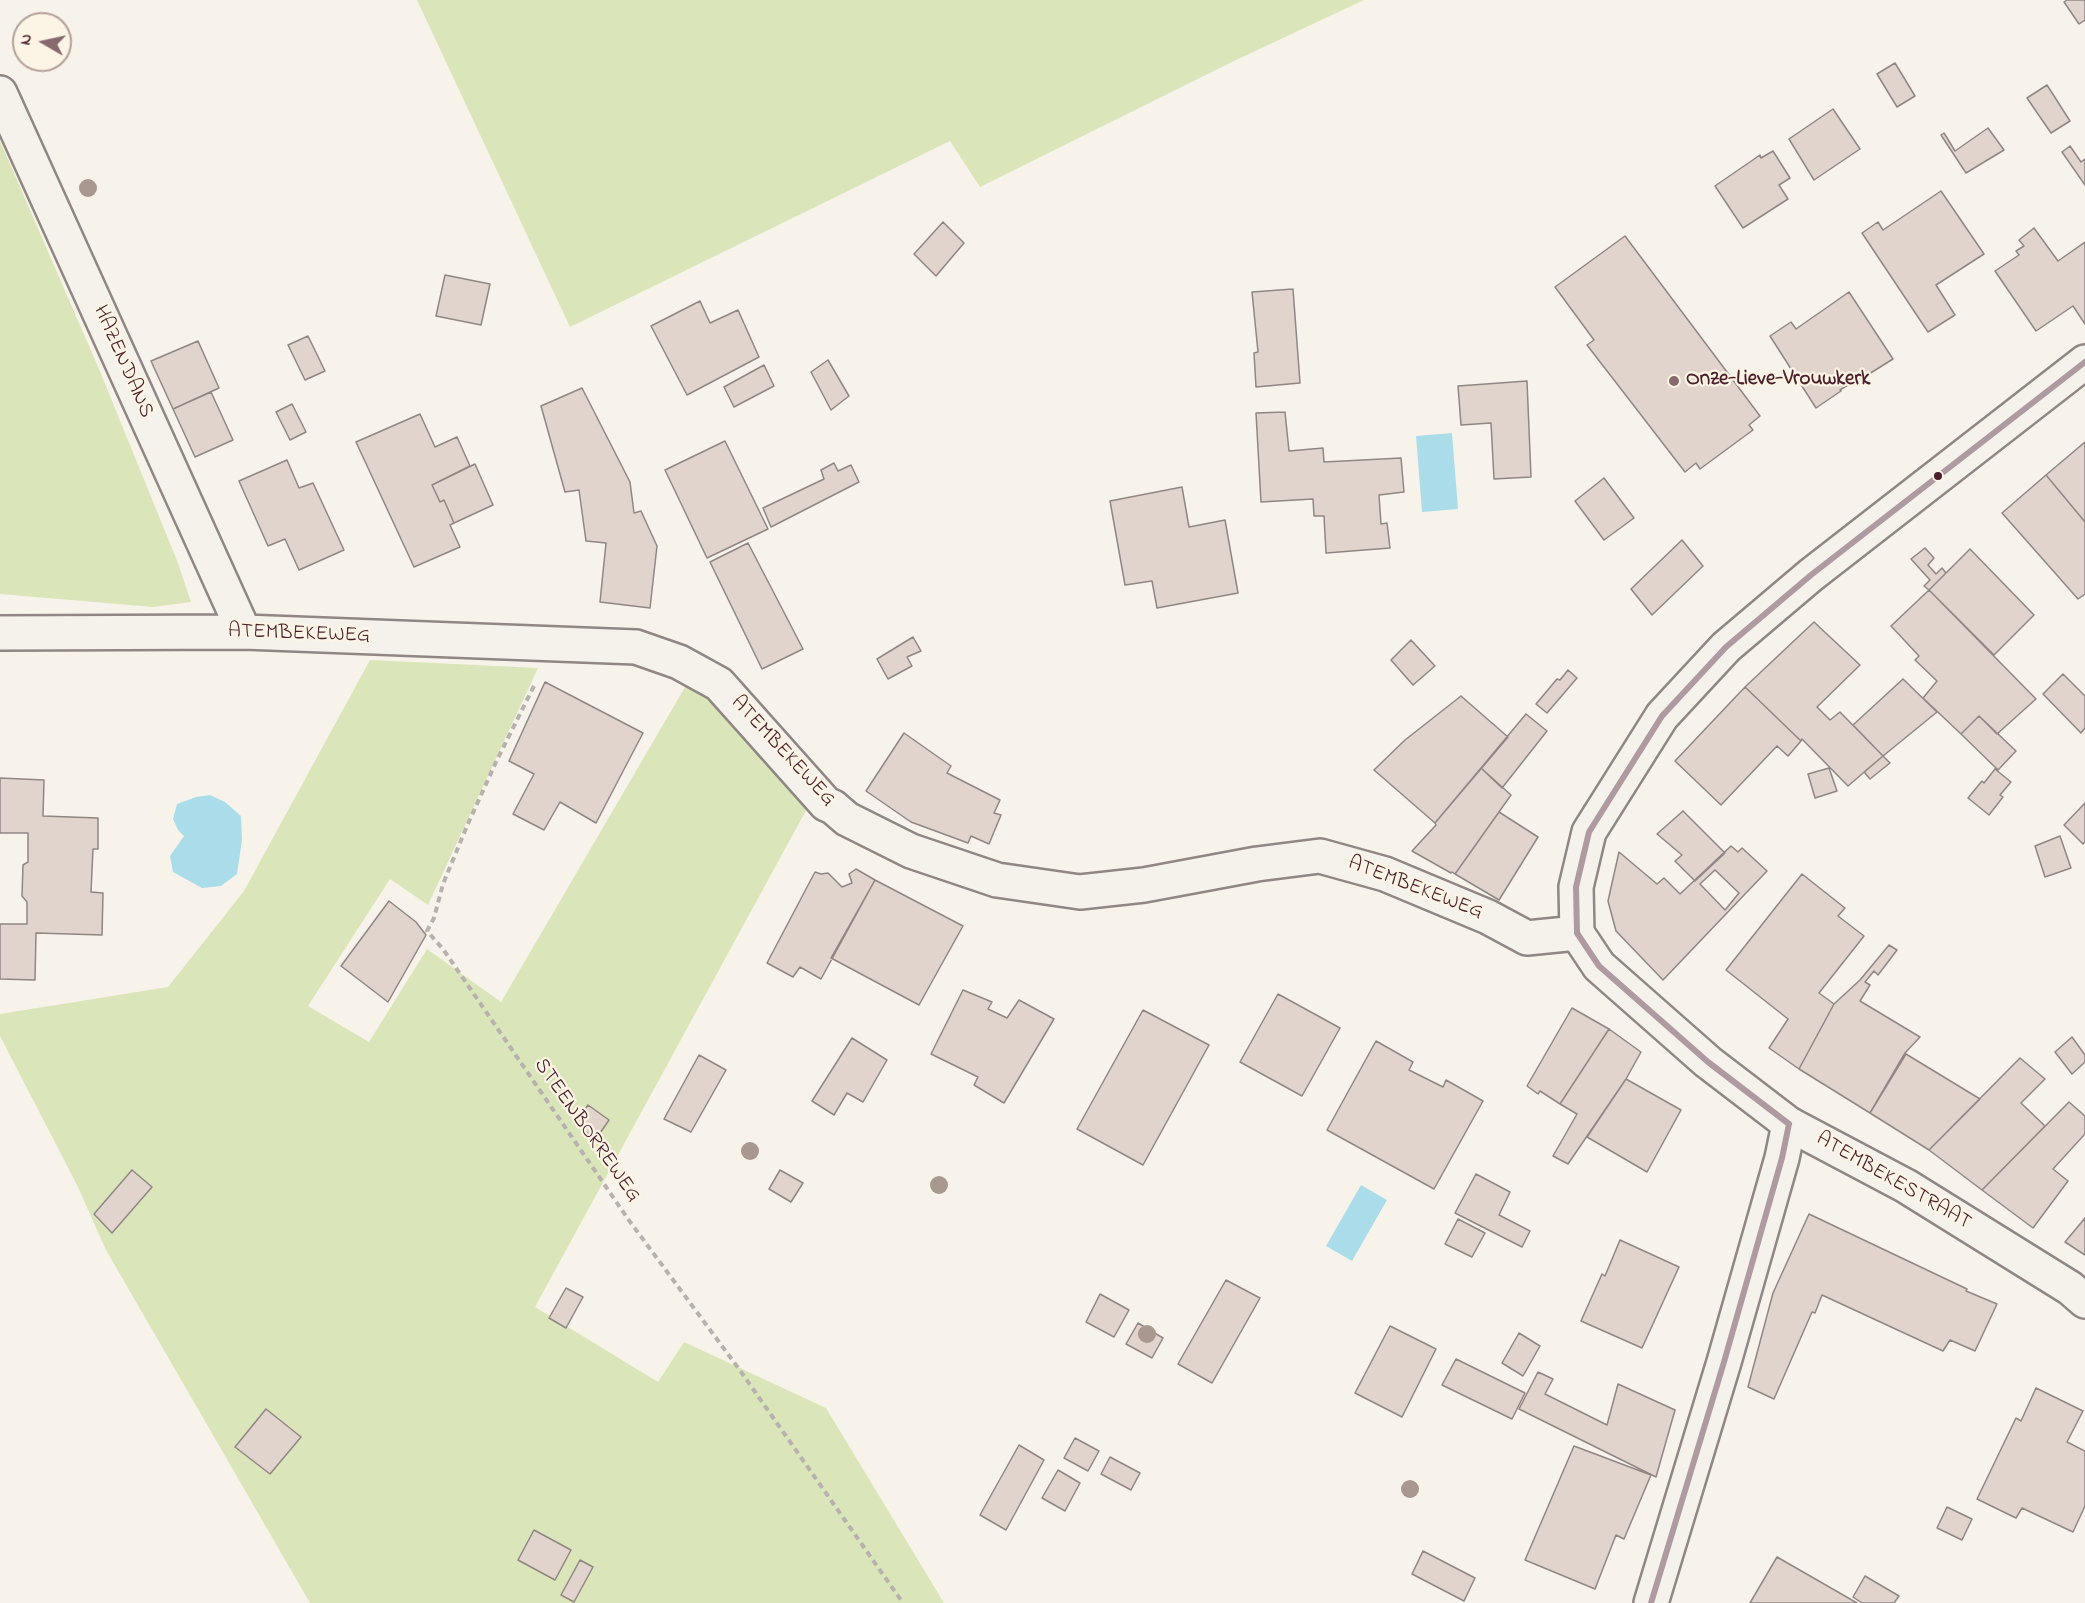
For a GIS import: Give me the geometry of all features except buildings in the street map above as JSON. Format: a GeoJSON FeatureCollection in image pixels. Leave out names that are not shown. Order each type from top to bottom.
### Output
{"type":"FeatureCollection","features":[{"type":"Feature","properties":{"kind":"street","name":"HAZENDANS"},"geometry":{"type":"LineString","coordinates":[[0,93],[244,632]]}},
{"type":"Feature","properties":{"kind":"street"},"geometry":{"type":"LineString","coordinates":[[1577,933],[1576,887],[1589,832],[1662,716],[1726,647],[1811,575],[2085,362]]}},
{"type":"Feature","properties":{"kind":"street","name":"ATEMBEKEWEG"},"geometry":{"type":"LineString","coordinates":[[0,633],[244,632],[636,647],[679,662],[718,684],[826,804],[847,819],[911,852],[997,880],[1080,892],[1144,885],[1257,864],[1320,856],[1385,874],[1488,917],[1527,938],[1577,933]]}},
{"type":"Feature","properties":{"kind":"street","name":"ATEMBEKESTRAAT"},"geometry":{"type":"LineString","coordinates":[[1577,933],[1599,966],[1708,1062],[1789,1124],[1906,1186],[2070,1288],[2085,1301]]}},
{"type":"Feature","properties":{"kind":"street"},"geometry":{"type":"LineString","coordinates":[[1651,1603],[1724,1362],[1782,1158],[1789,1124]]}},
{"type":"Feature","properties":{"kind":"path","name":"STEENBORREWEG"},"geometry":{"type":"LineString","coordinates":[[553,644],[467,826],[443,885],[434,918],[427,931],[443,949],[628,1219],[739,1369],[903,1603]]}},
{"type":"Feature","properties":{"kind":"green space"},"geometry":{"type":"Polygon","coordinates":[[[417,0],[1364,0],[1234,61],[980,187],[950,141],[570,327],[417,0]]]}},
{"type":"Feature","properties":{"kind":"green space"},"geometry":{"type":"Polygon","coordinates":[[[0,141],[99,369],[178,563],[191,602],[153,607],[0,594],[0,141]]]}},
{"type":"Feature","properties":{"kind":"green space"},"geometry":{"type":"Polygon","coordinates":[[[370,660],[538,668],[428,905],[390,879],[308,1006],[369,1042],[427,949],[501,1002],[688,682],[729,712],[809,805],[535,1307],[658,1382],[684,1342],[826,1408],[944,1603],[310,1603],[106,1250],[77,1185],[0,1036],[0,1014],[168,987],[244,891],[370,660]]]}},
{"type":"Feature","properties":{"kind":"water"},"geometry":{"type":"Polygon","coordinates":[[[1452,433],[1458,509],[1422,512],[1416,436],[1452,433]]]}},
{"type":"Feature","properties":{"kind":"water"},"geometry":{"type":"Polygon","coordinates":[[[210,795],[225,802],[241,816],[242,840],[237,874],[221,886],[202,888],[173,872],[170,856],[184,836],[173,819],[177,804],[210,795]]]}},
{"type":"Feature","properties":{"kind":"water"},"geometry":{"type":"Polygon","coordinates":[[[1361,1185],[1387,1200],[1352,1261],[1326,1246],[1361,1185]]]}},
{"type":"Feature","properties":{"kind":"transit line"},"geometry":{"type":"LineString","coordinates":[[1577,933],[1576,887],[1589,832],[1662,716],[1726,647],[1811,575],[2085,362]]}},
{"type":"Feature","properties":{"kind":"transit line"},"geometry":{"type":"LineString","coordinates":[[1577,933],[1599,966],[1708,1062],[1789,1124]]}},
{"type":"Feature","properties":{"kind":"transit line"},"geometry":{"type":"LineString","coordinates":[[1651,1603],[1724,1362],[1782,1158],[1789,1124]]}},
{"type":"Feature","properties":{"kind":"place","name":"Onze-Lieve-Vrouwkerk"},"geometry":{"type":"Point","coordinates":[1674,381]}}]}
